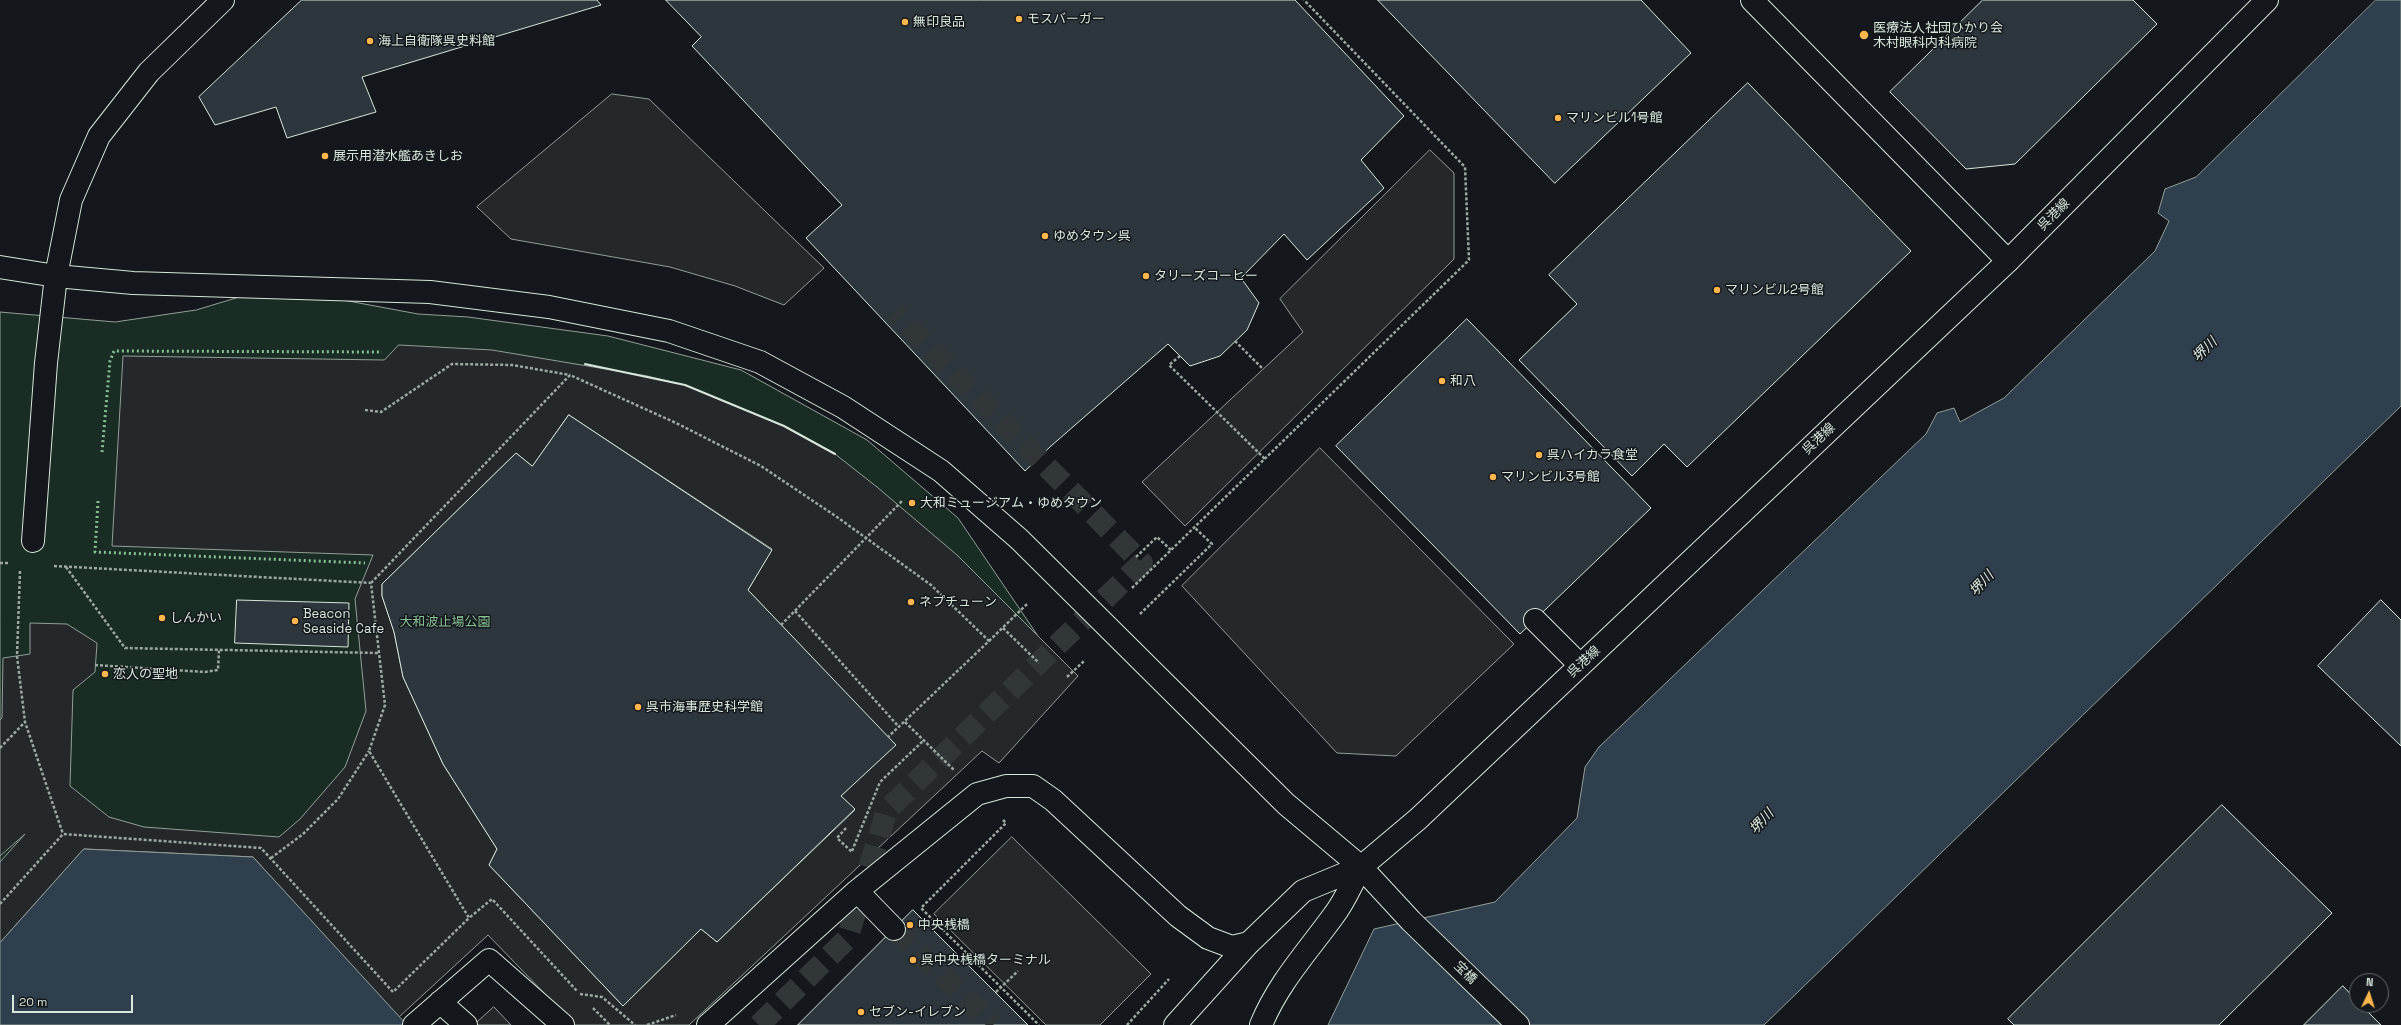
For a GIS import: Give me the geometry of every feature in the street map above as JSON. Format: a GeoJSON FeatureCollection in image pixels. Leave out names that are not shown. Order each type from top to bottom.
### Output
{"type":"FeatureCollection","features":[{"type":"Feature","properties":{"kind":"street"},"geometry":{"type":"LineString","coordinates":[[33,542],[46,363],[56,276],[71,200],[99,136],[149,72],[223,0]]}},
{"type":"Feature","properties":{"kind":"street"},"geometry":{"type":"LineString","coordinates":[[1752,0],[2008,261]]}},
{"type":"Feature","properties":{"kind":"street","name":"呉港線"},"geometry":{"type":"LineString","coordinates":[[1361,867],[1418,819],[2008,261],[2267,0]]}},
{"type":"Feature","properties":{"kind":"street","name":"宝橋"},"geometry":{"type":"LineString","coordinates":[[0,267],[56,276],[133,283],[430,292],[549,307],[669,331],[760,362],[843,407],[941,471],[1019,539],[1286,804],[1361,867],[1412,921],[1518,1025]]}},
{"type":"Feature","properties":{"kind":"street"},"geometry":{"type":"LineString","coordinates":[[1535,620],[1580,665]]}},
{"type":"Feature","properties":{"kind":"street"},"geometry":{"type":"LineString","coordinates":[[708,1025],[858,891],[977,794],[1006,786],[1033,786],[1053,800],[1178,916],[1208,938],[1232,947],[1249,944]]}},
{"type":"Feature","properties":{"kind":"street"},"geometry":{"type":"LineString","coordinates":[[1175,1025],[1249,944],[1303,891],[1361,867]]}},
{"type":"Feature","properties":{"kind":"street"},"geometry":{"type":"LineString","coordinates":[[1261,1025],[1269,1005],[1290,970],[1335,914],[1361,867]]}},
{"type":"Feature","properties":{"kind":"street"},"geometry":{"type":"LineString","coordinates":[[858,891],[894,929]]}},
{"type":"Feature","properties":{"kind":"street"},"geometry":{"type":"LineString","coordinates":[[414,1025],[489,960],[563,1025]]}},
{"type":"Feature","properties":{"kind":"street"},"geometry":{"type":"LineString","coordinates":[[440,1002],[466,1025]]}},
{"type":"Feature","properties":{"kind":"path"},"geometry":{"type":"LineString","coordinates":[[1132,588],[1469,260],[1465,167],[1304,0]]}},
{"type":"Feature","properties":{"kind":"path"},"geometry":{"type":"LineString","coordinates":[[1235,341],[1263,369]]}},
{"type":"Feature","properties":{"kind":"path"},"geometry":{"type":"LineString","coordinates":[[1180,356],[1169,365],[1264,459]]}},
{"type":"Feature","properties":{"kind":"path"},"geometry":{"type":"LineString","coordinates":[[364,410],[381,412],[452,364],[512,365],[570,375],[676,423],[761,466],[931,585],[989,641]]}},
{"type":"Feature","properties":{"kind":"path"},"geometry":{"type":"LineString","coordinates":[[50,566],[371,583],[570,375]]}},
{"type":"Feature","properties":{"kind":"path"},"geometry":{"type":"LineString","coordinates":[[781,625],[903,500]]}},
{"type":"Feature","properties":{"kind":"path"},"geometry":{"type":"LineString","coordinates":[[1147,607],[1212,544],[1194,528]]}},
{"type":"Feature","properties":{"kind":"path"},"geometry":{"type":"LineString","coordinates":[[1136,557],[1157,537],[1171,550]]}},
{"type":"Feature","properties":{"kind":"path"},"geometry":{"type":"LineString","coordinates":[[0,563],[14,564]]}},
{"type":"Feature","properties":{"kind":"path"},"geometry":{"type":"LineString","coordinates":[[20,564],[17,656],[26,722],[63,834]]}},
{"type":"Feature","properties":{"kind":"path"},"geometry":{"type":"LineString","coordinates":[[65,566],[125,648],[379,653]]}},
{"type":"Feature","properties":{"kind":"path"},"geometry":{"type":"LineString","coordinates":[[271,858],[303,834],[338,799],[369,751],[385,706],[371,583]]}},
{"type":"Feature","properties":{"kind":"path"},"geometry":{"type":"LineString","coordinates":[[888,737],[1027,604]]}},
{"type":"Feature","properties":{"kind":"path"},"geometry":{"type":"LineString","coordinates":[[795,612],[899,727]]}},
{"type":"Feature","properties":{"kind":"path"},"geometry":{"type":"LineString","coordinates":[[1003,628],[1039,663]]}},
{"type":"Feature","properties":{"kind":"path"},"geometry":{"type":"LineString","coordinates":[[95,665],[205,672],[218,670],[219,650]]}},
{"type":"Feature","properties":{"kind":"path"},"geometry":{"type":"LineString","coordinates":[[1067,677],[1084,661]]}},
{"type":"Feature","properties":{"kind":"path"},"geometry":{"type":"LineString","coordinates":[[0,748],[26,722]]}},
{"type":"Feature","properties":{"kind":"path"},"geometry":{"type":"LineString","coordinates":[[905,722],[960,776]]}},
{"type":"Feature","properties":{"kind":"path"},"geometry":{"type":"LineString","coordinates":[[846,857],[852,852],[880,782],[924,740]]}},
{"type":"Feature","properties":{"kind":"path"},"geometry":{"type":"LineString","coordinates":[[369,751],[469,918]]}},
{"type":"Feature","properties":{"kind":"path"},"geometry":{"type":"LineString","coordinates":[[999,815],[1006,823],[921,908],[1039,1025]]}},
{"type":"Feature","properties":{"kind":"path"},"geometry":{"type":"LineString","coordinates":[[846,828],[837,838],[852,852]]}},
{"type":"Feature","properties":{"kind":"path"},"geometry":{"type":"LineString","coordinates":[[63,834],[261,848],[394,992],[469,918],[492,899],[584,999]]}},
{"type":"Feature","properties":{"kind":"path"},"geometry":{"type":"LineString","coordinates":[[0,904],[63,834]]}},
{"type":"Feature","properties":{"kind":"path"},"geometry":{"type":"LineString","coordinates":[[996,992],[1018,971]]}},
{"type":"Feature","properties":{"kind":"path"},"geometry":{"type":"LineString","coordinates":[[1127,1025],[1170,978]]}},
{"type":"Feature","properties":{"kind":"path"},"geometry":{"type":"LineString","coordinates":[[580,994],[602,998],[635,1025]]}},
{"type":"Feature","properties":{"kind":"path"},"geometry":{"type":"LineString","coordinates":[[589,1004],[610,1025]]}},
{"type":"Feature","properties":{"kind":"path"},"geometry":{"type":"LineString","coordinates":[[647,1025],[673,1018],[679,1012]]}},
{"type":"Feature","properties":{"kind":"green space","name":"大和波止場公園"},"geometry":{"type":"Polygon","coordinates":[[[273,287],[418,314],[468,317],[608,336],[741,370],[867,440],[958,518],[1038,636],[670,1003],[585,1022],[492,924],[399,1003],[261,865],[76,841],[0,927],[0,312],[115,322],[196,310],[273,287]]]}},
{"type":"Feature","properties":{"kind":"shaded area"},"geometry":{"type":"Polygon","coordinates":[[[612,94],[649,99],[824,268],[784,305],[735,286],[670,267],[511,239],[477,207],[612,94]]]}},
{"type":"Feature","properties":{"kind":"shaded area"},"geometry":{"type":"Polygon","coordinates":[[[1430,150],[1454,173],[1454,259],[1185,526],[1142,482],[1303,332],[1280,299],[1430,150]]]}},
{"type":"Feature","properties":{"kind":"shaded area"},"geometry":{"type":"Polygon","coordinates":[[[399,345],[492,350],[647,376],[685,385],[784,426],[835,454],[877,487],[957,555],[1078,676],[999,763],[982,751],[689,1025],[575,1025],[488,935],[399,1017],[253,857],[84,849],[0,943],[0,862],[25,834],[0,856],[0,720],[2,718],[3,658],[30,654],[30,623],[67,624],[97,643],[95,672],[73,690],[70,786],[109,817],[144,827],[279,837],[300,819],[345,767],[366,711],[355,599],[373,555],[112,546],[123,356],[384,360],[399,345]],[[569,415],[532,466],[516,453],[382,584],[382,596],[394,632],[403,677],[443,764],[497,849],[489,865],[623,1006],[701,929],[717,942],[855,810],[841,796],[895,745],[748,590],[772,549],[569,415]]]}},
{"type":"Feature","properties":{"kind":"shaded area"},"geometry":{"type":"Polygon","coordinates":[[[1320,448],[1514,644],[1396,756],[1337,753],[1182,586],[1320,448]]]}},
{"type":"Feature","properties":{"kind":"shaded area"},"geometry":{"type":"Polygon","coordinates":[[[1012,837],[1151,974],[1100,1025],[1046,1025],[934,914],[1012,837]]]}},
{"type":"Feature","properties":{"kind":"shaded area"},"geometry":{"type":"Polygon","coordinates":[[[494,1007],[511,1025],[474,1025],[494,1007]]]}},
{"type":"Feature","properties":{"kind":"water","name":"堺川"},"geometry":{"type":"Polygon","coordinates":[[[2376,0],[2401,0],[2401,406],[1764,1025],[1328,1025],[1374,929],[1495,902],[1577,818],[1585,767],[1599,747],[1926,434],[1937,413],[1954,408],[1960,422],[2004,398],[2155,251],[2169,221],[2158,213],[2165,189],[2196,177],[2376,0]]]}},
{"type":"Feature","properties":{"kind":"water"},"geometry":{"type":"Polygon","coordinates":[[[84,849],[253,857],[407,1025],[0,1025],[0,943],[84,849]]]}},
{"type":"Feature","properties":{"kind":"building","name":"海上自衛隊呉史料館"},"geometry":{"type":"Polygon","coordinates":[[[302,0],[597,0],[601,5],[362,77],[376,112],[287,138],[276,107],[215,125],[199,97],[302,0]]]}},
{"type":"Feature","properties":{"kind":"building","name":"ゆめタウン呉"},"geometry":{"type":"Polygon","coordinates":[[[666,0],[1295,0],[1404,116],[1361,160],[1384,188],[1307,260],[1284,234],[1241,278],[1259,303],[1247,330],[1220,356],[1190,366],[1168,344],[1051,446],[1025,471],[806,238],[842,205],[692,46],[701,37],[666,0]]]}},
{"type":"Feature","properties":{"kind":"building","name":"マリンビル1号館"},"geometry":{"type":"Polygon","coordinates":[[[1378,0],[1641,0],[1691,53],[1555,183],[1378,0]]]}},
{"type":"Feature","properties":{"kind":"building"},"geometry":{"type":"Polygon","coordinates":[[[1983,0],[2133,0],[2157,24],[2015,164],[1966,169],[1890,92],[1983,0]]]}},
{"type":"Feature","properties":{"kind":"building","name":"マリンビル2号館"},"geometry":{"type":"Polygon","coordinates":[[[1748,83],[1911,251],[1687,467],[1664,444],[1632,476],[1519,360],[1577,304],[1549,275],[1748,83]]]}},
{"type":"Feature","properties":{"kind":"building","name":"マリンビル3号館"},"geometry":{"type":"Polygon","coordinates":[[[1467,319],[1651,508],[1520,634],[1336,446],[1467,319]]]}},
{"type":"Feature","properties":{"kind":"building","name":"呉市海事歴史科学館"},"geometry":{"type":"Polygon","coordinates":[[[569,415],[772,550],[748,590],[896,745],[841,796],[855,809],[717,942],[701,929],[623,1006],[489,865],[497,849],[443,764],[403,677],[394,632],[382,596],[382,584],[516,453],[532,466],[569,415]]]}},
{"type":"Feature","properties":{"kind":"building"},"geometry":{"type":"Polygon","coordinates":[[[237,600],[349,603],[348,647],[235,643],[237,600]]]}},
{"type":"Feature","properties":{"kind":"building"},"geometry":{"type":"Polygon","coordinates":[[[2381,600],[2401,620],[2401,746],[2318,666],[2381,600]]]}},
{"type":"Feature","properties":{"kind":"building"},"geometry":{"type":"Polygon","coordinates":[[[2222,805],[2332,913],[2219,1025],[2014,1025],[2008,1019],[2222,805]]]}},
{"type":"Feature","properties":{"kind":"building","name":"呉中央桟橋ターミナル"},"geometry":{"type":"Polygon","coordinates":[[[913,910],[1028,1025],[798,1025],[913,910]]]}},
{"type":"Feature","properties":{"kind":"building"},"geometry":{"type":"Polygon","coordinates":[[[2343,986],[2349,992],[2349,1013],[2369,1013],[2381,1025],[2304,1025],[2343,986]]]}},
{"type":"Feature","properties":{"kind":"tunnel"},"geometry":{"type":"LineString","coordinates":[[759,1025],[847,939],[887,810],[1142,563],[894,312]]}},
{"type":"Feature","properties":{"kind":"tunnel"},"geometry":{"type":"LineString","coordinates":[[894,929],[993,1025]]}},
{"type":"Feature","properties":{"kind":"hedge"},"geometry":{"type":"LineString","coordinates":[[102,452],[110,361],[114,351],[382,352]]}},
{"type":"Feature","properties":{"kind":"hedge"},"geometry":{"type":"LineString","coordinates":[[98,501],[95,552],[365,563]]}},
{"type":"Feature","properties":{"kind":"wall"},"geometry":{"type":"LineString","coordinates":[[585,364],[685,385],[784,426],[835,454]]}},
{"type":"Feature","properties":{"kind":"place","name":"モスバーガー"},"geometry":{"type":"Point","coordinates":[1019,19]}},
{"type":"Feature","properties":{"kind":"place","name":"無印良品"},"geometry":{"type":"Point","coordinates":[905,22]}},
{"type":"Feature","properties":{"kind":"place","name":"医療法人社団ひかり会 木村眼科内科病院"},"geometry":{"type":"Point","coordinates":[1864,35]}},
{"type":"Feature","properties":{"kind":"place","name":"海上自衛隊呉史料館"},"geometry":{"type":"Point","coordinates":[370,41]}},
{"type":"Feature","properties":{"kind":"place","name":"マリンビル1号館"},"geometry":{"type":"Point","coordinates":[1558,118]}},
{"type":"Feature","properties":{"kind":"place","name":"展示用潜水艦あきしお"},"geometry":{"type":"Point","coordinates":[325,156]}},
{"type":"Feature","properties":{"kind":"place","name":"ゆめタウン呉"},"geometry":{"type":"Point","coordinates":[1045,236]}},
{"type":"Feature","properties":{"kind":"place","name":"タリーズコーヒー"},"geometry":{"type":"Point","coordinates":[1146,276]}},
{"type":"Feature","properties":{"kind":"place","name":"マリンビル2号館"},"geometry":{"type":"Point","coordinates":[1717,290]}},
{"type":"Feature","properties":{"kind":"place","name":"和八"},"geometry":{"type":"Point","coordinates":[1442,381]}},
{"type":"Feature","properties":{"kind":"place","name":"呉ハイカラ食堂"},"geometry":{"type":"Point","coordinates":[1539,455]}},
{"type":"Feature","properties":{"kind":"place","name":"マリンビル3号館"},"geometry":{"type":"Point","coordinates":[1493,477]}},
{"type":"Feature","properties":{"kind":"place","name":"大和ミュージアム・ゆめタウン"},"geometry":{"type":"Point","coordinates":[912,503]}},
{"type":"Feature","properties":{"kind":"place","name":"ネプチューン"},"geometry":{"type":"Point","coordinates":[911,602]}},
{"type":"Feature","properties":{"kind":"place","name":"しんかい"},"geometry":{"type":"Point","coordinates":[162,618]}},
{"type":"Feature","properties":{"kind":"place","name":"Beacon Seaside Cafe"},"geometry":{"type":"Point","coordinates":[295,621]}},
{"type":"Feature","properties":{"kind":"place","name":"恋人の聖地"},"geometry":{"type":"Point","coordinates":[105,674]}},
{"type":"Feature","properties":{"kind":"place","name":"呉市海事歴史科学館"},"geometry":{"type":"Point","coordinates":[638,707]}},
{"type":"Feature","properties":{"kind":"place","name":"中央桟橋"},"geometry":{"type":"Point","coordinates":[910,925]}},
{"type":"Feature","properties":{"kind":"place","name":"呉中央桟橋ターミナル"},"geometry":{"type":"Point","coordinates":[913,960]}},
{"type":"Feature","properties":{"kind":"place","name":"セブン-イレブン"},"geometry":{"type":"Point","coordinates":[861,1012]}}]}
